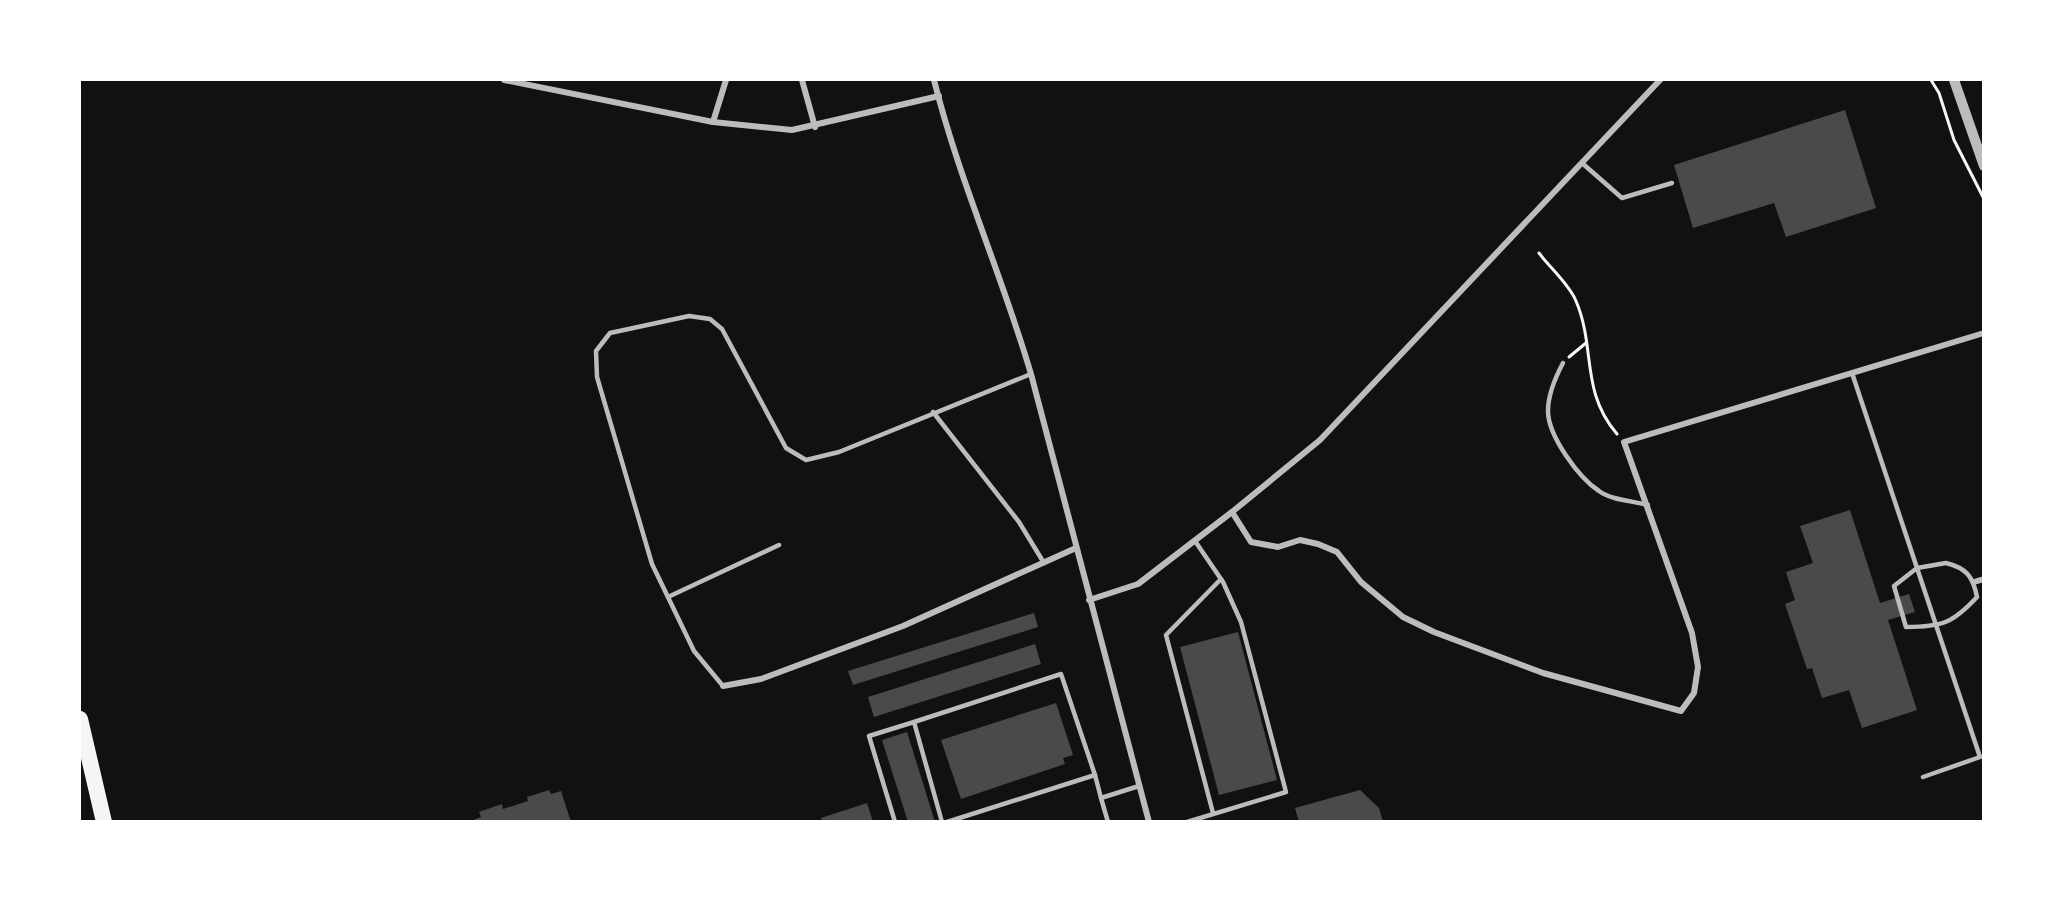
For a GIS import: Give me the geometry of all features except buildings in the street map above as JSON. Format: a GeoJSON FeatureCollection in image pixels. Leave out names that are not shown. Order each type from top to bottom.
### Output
{"type":"FeatureCollection","features":[{"type":"Feature","properties":{"kind":"highway"},"geometry":{"type":"LineString","coordinates":[[80,719],[104,822]]}},
{"type":"Feature","properties":{"kind":"street"},"geometry":{"type":"LineString","coordinates":[[504,80],[713,122],[792,130],[815,127],[939,96]]}},
{"type":"Feature","properties":{"kind":"street"},"geometry":{"type":"LineString","coordinates":[[713,122],[726,80]]}},
{"type":"Feature","properties":{"kind":"street"},"geometry":{"type":"LineString","coordinates":[[802,80],[815,127]]}},
{"type":"Feature","properties":{"kind":"street"},"geometry":{"type":"LineString","coordinates":[[934,80],[958,160],[1012,307],[1149,822]]}},
{"type":"Feature","properties":{"kind":"street"},"geometry":{"type":"LineString","coordinates":[[1089,600],[1138,584],[1232,512],[1320,440],[1660,80]]}},
{"type":"Feature","properties":{"kind":"street"},"geometry":{"type":"LineString","coordinates":[[1954,80],[1983,166]]}},
{"type":"Feature","properties":{"kind":"street"},"geometry":{"type":"LineString","coordinates":[[1232,512],[1251,542],[1278,547],[1300,540],[1337,552],[1361,582],[1403,617],[1434,632],[1543,673],[1681,711],[1694,693],[1698,667],[1692,633],[1624,442],[1983,333]]}},
{"type":"Feature","properties":{"kind":"street"},"geometry":{"type":"LineString","coordinates":[[723,686],[761,679],[903,626],[1076,548]]}},
{"type":"Feature","properties":{"kind":"street"},"geometry":{"type":"LineString","coordinates":[[1974,582],[1983,579]]}},
{"type":"Feature","properties":{"kind":"lane"},"geometry":{"type":"LineString","coordinates":[[1582,163],[1622,198],[1672,183]]}},
{"type":"Feature","properties":{"kind":"lane"},"geometry":{"type":"LineString","coordinates":[[723,686],[694,651],[652,564],[634,509],[597,377],[596,351],[610,333],[689,316],[710,319],[722,329],[786,448],[806,460],[839,452],[1031,374]]}},
{"type":"Feature","properties":{"kind":"lane"},"geometry":{"type":"LineString","coordinates":[[1563,363],[1552,386],[1548,413],[1561,447],[1580,475],[1600,493],[1648,505]]}},
{"type":"Feature","properties":{"kind":"lane"},"geometry":{"type":"LineString","coordinates":[[1852,373],[1980,757],[1923,777]]}},
{"type":"Feature","properties":{"kind":"lane"},"geometry":{"type":"LineString","coordinates":[[933,412],[1019,522],[1044,563]]}},
{"type":"Feature","properties":{"kind":"lane"},"geometry":{"type":"LineString","coordinates":[[1187,822],[1286,792],[1241,622],[1221,579],[1195,541]]}},
{"type":"Feature","properties":{"kind":"lane"},"geometry":{"type":"LineString","coordinates":[[668,597],[779,545]]}},
{"type":"Feature","properties":{"kind":"lane"},"geometry":{"type":"LineString","coordinates":[[1946,563],[1963,567],[1974,582],[1977,597],[1960,615],[1937,627],[1906,627],[1894,586],[1917,568],[1946,563]]}},
{"type":"Feature","properties":{"kind":"lane"},"geometry":{"type":"LineString","coordinates":[[1213,813],[1166,635],[1221,579]]}},
{"type":"Feature","properties":{"kind":"lane"},"geometry":{"type":"LineString","coordinates":[[896,822],[869,736],[1061,674],[1108,822]]}},
{"type":"Feature","properties":{"kind":"lane"},"geometry":{"type":"LineString","coordinates":[[914,722],[942,822]]}},
{"type":"Feature","properties":{"kind":"lane"},"geometry":{"type":"LineString","coordinates":[[947,822],[1095,776]]}},
{"type":"Feature","properties":{"kind":"lane"},"geometry":{"type":"LineString","coordinates":[[1101,798],[1139,786]]}},
{"type":"Feature","properties":{"kind":"path"},"geometry":{"type":"LineString","coordinates":[[1931,80],[1939,93],[1954,140],[1983,198]]}},
{"type":"Feature","properties":{"kind":"path"},"geometry":{"type":"LineString","coordinates":[[1539,254],[1575,299],[1583,321],[1595,398],[1610,425],[1624,442]]}},
{"type":"Feature","properties":{"kind":"path"},"geometry":{"type":"LineString","coordinates":[[1563,363],[1586,343]]}}]}
